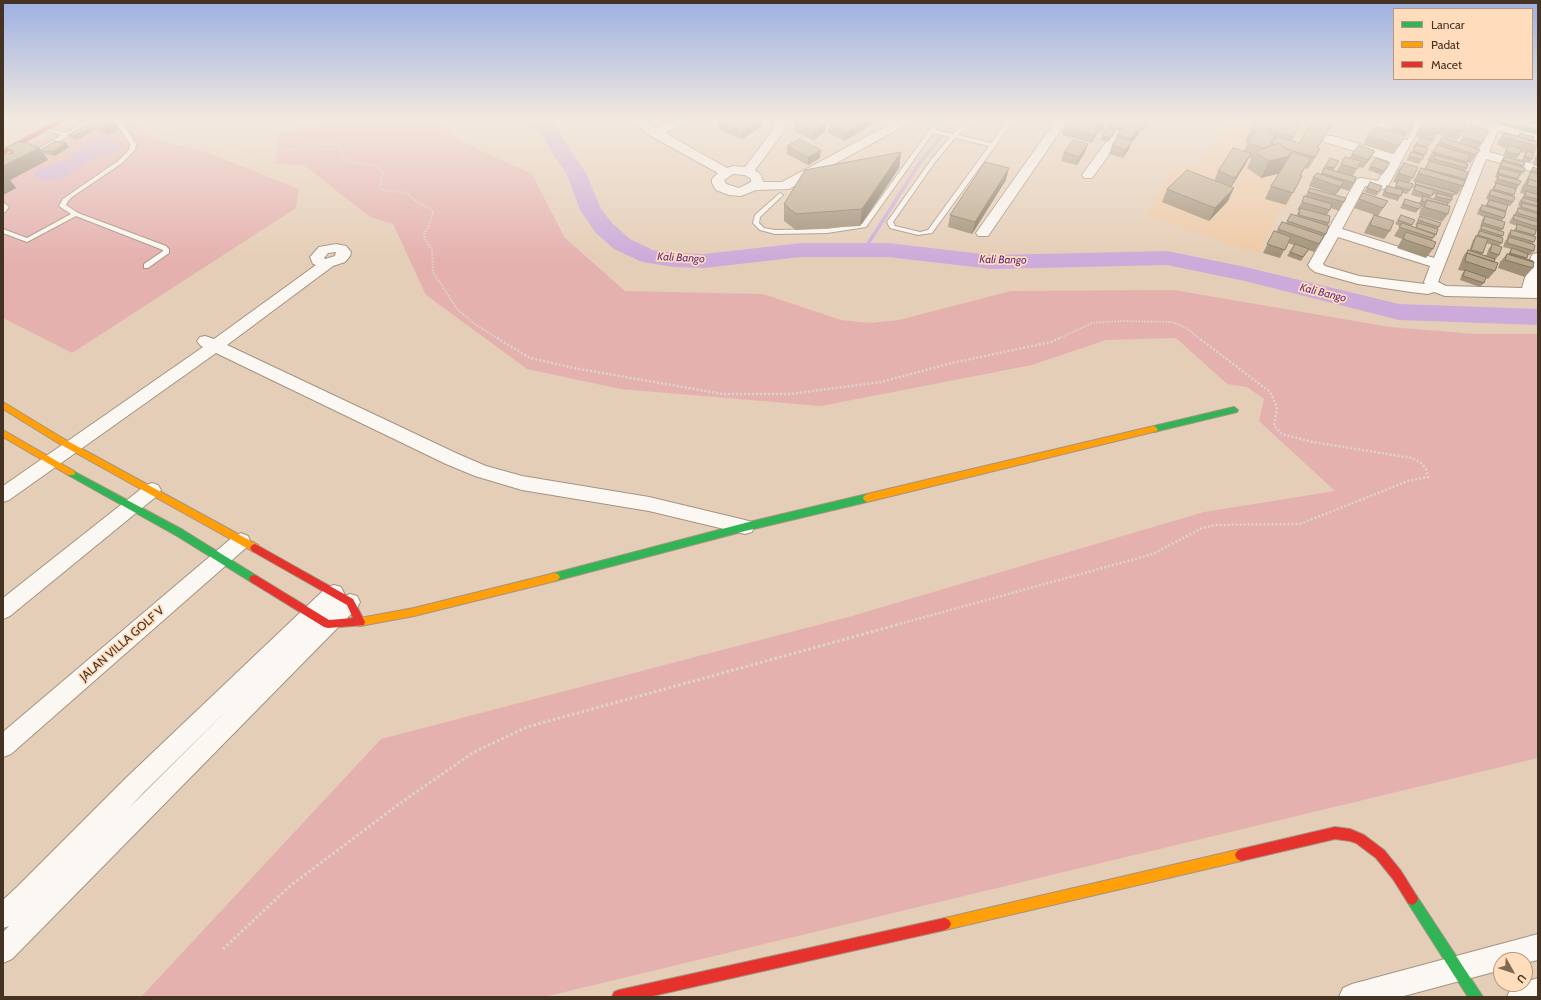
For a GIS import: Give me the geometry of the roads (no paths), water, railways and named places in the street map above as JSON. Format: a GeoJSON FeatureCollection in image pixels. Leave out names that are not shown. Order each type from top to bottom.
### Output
{"type":"FeatureCollection","features":[{"type":"Feature","properties":{"kind":"street"},"geometry":{"type":"LineString","coordinates":[[716,167],[726,172]]}},
{"type":"Feature","properties":{"kind":"street"},"geometry":{"type":"LineString","coordinates":[[748,172],[752,167]]}},
{"type":"Feature","properties":{"kind":"street"},"geometry":{"type":"LineString","coordinates":[[754,186],[757,182],[757,178],[748,172],[733,170],[726,172],[718,179],[718,183],[726,190],[742,192],[754,186],[784,186],[820,167]]}},
{"type":"Feature","properties":{"kind":"street"},"geometry":{"type":"LineString","coordinates":[[983,233],[1029,167]]}},
{"type":"Feature","properties":{"kind":"street"},"geometry":{"type":"LineString","coordinates":[[1088,175],[1094,167]]}},
{"type":"Feature","properties":{"kind":"street"},"geometry":{"type":"LineString","coordinates":[[1392,167],[1382,185],[1361,182],[1315,263],[1318,268],[1358,280],[1428,289],[1433,285],[1438,264],[1478,167]]}},
{"type":"Feature","properties":{"kind":"street"},"geometry":{"type":"LineString","coordinates":[[1334,231],[1438,264]]}},
{"type":"Feature","properties":{"kind":"street"},"geometry":{"type":"LineString","coordinates":[[1433,285],[1445,291],[1454,292],[1533,293],[1538,257]]}},
{"type":"Feature","properties":{"kind":"street"},"geometry":{"type":"LineString","coordinates":[[3,482],[66,444],[323,262]]}},
{"type":"Feature","properties":{"kind":"street"},"geometry":{"type":"LineString","coordinates":[[210,343],[452,459],[481,471],[522,483],[649,504],[745,527]]}},
{"type":"Feature","properties":{"kind":"street"},"geometry":{"type":"LineString","coordinates":[[3,405],[66,444],[152,490],[241,541],[348,606],[375,620],[414,612],[612,563],[745,527],[911,488],[1201,416],[1234,410]]}},
{"type":"Feature","properties":{"kind":"street"},"geometry":{"type":"LineString","coordinates":[[3,433],[222,558],[320,619]]}},
{"type":"Feature","properties":{"kind":"street"},"geometry":{"type":"LineString","coordinates":[[3,495],[45,458]]}},
{"type":"Feature","properties":{"kind":"street"},"geometry":{"type":"LineString","coordinates":[[3,610],[152,490]]}},
{"type":"Feature","properties":{"kind":"street","name":"JALAN VILLA GOLF V"},"geometry":{"type":"LineString","coordinates":[[3,746],[241,541]]}},
{"type":"Feature","properties":{"kind":"street"},"geometry":{"type":"LineString","coordinates":[[3,916],[26,896],[136,785],[320,619],[348,606]]}},
{"type":"Feature","properties":{"kind":"street"},"geometry":{"type":"LineString","coordinates":[[3,950],[320,619]]}},
{"type":"Feature","properties":{"kind":"street"},"geometry":{"type":"LineString","coordinates":[[619,997],[946,924],[1335,833],[1350,835],[1360,839],[1380,854],[1398,875],[1476,997]]}},
{"type":"Feature","properties":{"kind":"street"},"geometry":{"type":"LineString","coordinates":[[1352,997],[1538,947]]}},
{"type":"Feature","properties":{"kind":"street"},"geometry":{"type":"LineString","coordinates":[[1520,997],[1538,991]]}},
{"type":"Feature","properties":{"kind":"lane"},"geometry":{"type":"LineString","coordinates":[[113,167],[65,200],[62,206],[76,214],[166,249],[167,252],[146,266]]}},
{"type":"Feature","properties":{"kind":"lane"},"geometry":{"type":"LineString","coordinates":[[780,195],[757,216],[756,223],[762,229],[775,232],[827,231],[864,226],[906,167]]}},
{"type":"Feature","properties":{"kind":"lane"},"geometry":{"type":"LineString","coordinates":[[929,167],[890,222],[892,227],[920,234],[930,232],[977,167]]}},
{"type":"Feature","properties":{"kind":"lane"},"geometry":{"type":"LineString","coordinates":[[3,204],[6,207],[3,211]]}},
{"type":"Feature","properties":{"kind":"lane"},"geometry":{"type":"LineString","coordinates":[[3,231],[27,240],[76,214]]}},
{"type":"Feature","properties":{"kind":"waterway","name":"Kali Bango"},"geometry":{"type":"LineString","coordinates":[[572,167],[577,175],[591,210],[604,228],[622,244],[648,256],[675,260],[704,261],[801,250],[888,250],[992,262],[1167,258],[1245,274],[1399,312],[1538,317]]}},
{"type":"Feature","properties":{"kind":"waterway"},"geometry":{"type":"LineString","coordinates":[[864,250],[917,167]]}}]}
